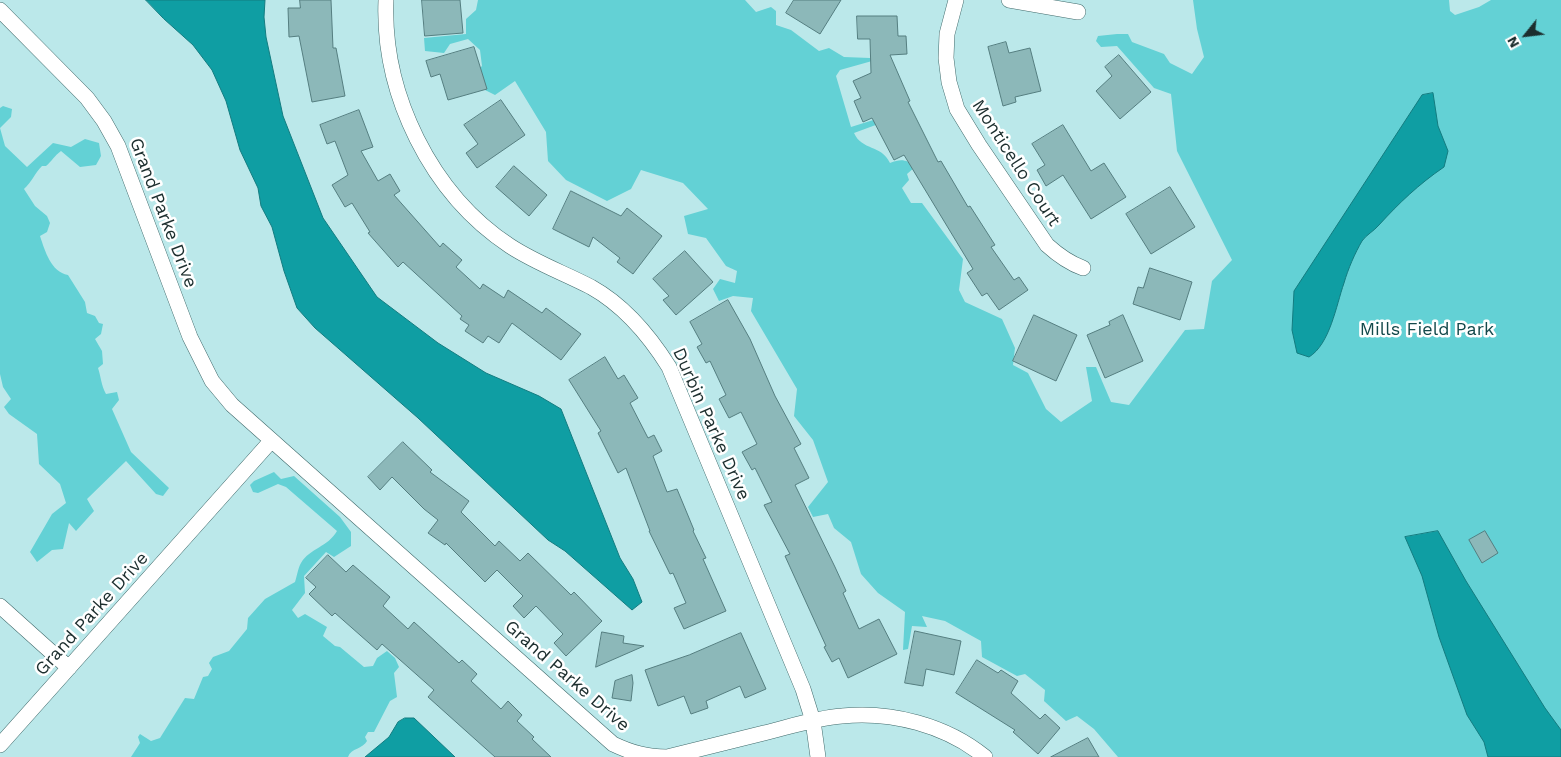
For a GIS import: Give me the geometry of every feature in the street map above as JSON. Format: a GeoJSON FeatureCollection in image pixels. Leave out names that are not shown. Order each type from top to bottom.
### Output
{"type":"FeatureCollection","features":[{"type":"Feature","properties":{"kind":"street","name":"Durbin Parke Drive"},"geometry":{"type":"LineString","coordinates":[[386,0],[388,48],[393,74],[403,107],[420,144],[438,173],[474,216],[509,245],[542,265],[591,287],[614,302],[636,322],[655,345],[669,368],[803,689],[813,721],[818,757]]}},
{"type":"Feature","properties":{"kind":"street","name":"Monticello Court"},"geometry":{"type":"LineString","coordinates":[[956,0],[947,34],[946,58],[949,82],[957,109],[978,145],[1047,245],[1073,265],[1083,268]]}},
{"type":"Feature","properties":{"kind":"street"},"geometry":{"type":"LineString","coordinates":[[1009,0],[1078,12]]}},
{"type":"Feature","properties":{"kind":"street","name":"Grand Parke Drive"},"geometry":{"type":"LineString","coordinates":[[0,10],[87,98],[104,121],[118,146],[199,355],[212,381],[232,405],[613,744],[630,752],[649,757],[667,756],[813,721],[860,715],[900,718],[927,726],[953,737],[985,757]]}},
{"type":"Feature","properties":{"kind":"street","name":"Grand Parke Drive"},"geometry":{"type":"LineString","coordinates":[[0,745],[271,440]]}},
{"type":"Feature","properties":{"kind":"street"},"geometry":{"type":"LineString","coordinates":[[0,606],[69,668]]}},
{"type":"Feature","properties":{"kind":"green space","name":"Mills Field Park"},"geometry":{"type":"Polygon","coordinates":[[[478,0],[745,0],[756,12],[771,7],[776,11],[776,25],[791,30],[819,51],[829,48],[844,57],[870,58],[872,61],[840,70],[836,76],[851,127],[902,111],[900,116],[854,133],[857,139],[882,153],[890,163],[903,160],[915,167],[907,174],[909,180],[902,188],[911,203],[922,203],[963,259],[959,290],[965,302],[1002,319],[1015,348],[1013,365],[1028,373],[1046,409],[1061,422],[1092,401],[1086,367],[1096,367],[1111,402],[1129,405],[1185,330],[1204,329],[1212,281],[1232,260],[1177,151],[1171,94],[1154,88],[1117,46],[1101,47],[1096,41],[1098,36],[1128,34],[1132,42],[1164,54],[1170,63],[1192,74],[1204,57],[1197,29],[1193,0],[1449,0],[1450,11],[1455,15],[1479,7],[1491,0],[1561,0],[1561,757],[1118,757],[1094,729],[1077,716],[1066,721],[1044,701],[1045,690],[1025,674],[1017,676],[982,657],[981,641],[945,621],[922,616],[927,627],[912,626],[908,649],[903,650],[905,612],[878,593],[861,574],[851,542],[834,528],[828,514],[813,517],[808,507],[828,482],[813,440],[794,416],[797,389],[751,311],[753,298],[733,296],[719,301],[713,289],[720,279],[735,283],[737,271],[726,266],[706,238],[688,234],[684,216],[708,209],[683,183],[641,170],[631,189],[607,201],[566,180],[548,161],[546,132],[515,81],[495,95],[485,90],[480,68],[482,66],[480,50],[468,39],[450,44],[444,53],[425,51],[424,38],[466,34],[466,19],[476,10],[478,0]]]}},
{"type":"Feature","properties":{"kind":"green space"},"geometry":{"type":"Polygon","coordinates":[[[3,106],[12,109],[11,117],[0,128],[0,108],[3,106]]]}},
{"type":"Feature","properties":{"kind":"green space"},"geometry":{"type":"Polygon","coordinates":[[[0,128],[5,146],[27,167],[53,143],[71,147],[85,139],[99,143],[101,156],[96,165],[80,167],[61,151],[46,166],[42,166],[24,189],[35,206],[47,216],[50,223],[47,232],[40,236],[49,260],[57,270],[68,275],[85,302],[87,313],[95,316],[99,323],[103,324],[101,334],[95,339],[102,351],[103,364],[98,368],[106,394],[117,392],[119,400],[112,409],[131,452],[169,488],[163,496],[156,494],[126,461],[87,499],[94,511],[76,531],[69,523],[63,549],[52,550],[37,562],[30,552],[52,514],[66,503],[60,484],[39,464],[37,434],[9,414],[4,407],[11,399],[3,387],[0,374],[0,128]]]}},
{"type":"Feature","properties":{"kind":"green space"},"geometry":{"type":"Polygon","coordinates":[[[274,472],[281,479],[294,476],[340,517],[351,532],[351,546],[334,557],[326,552],[304,576],[305,593],[292,610],[298,618],[305,614],[327,627],[323,636],[364,667],[373,666],[377,658],[387,651],[395,658],[399,667],[394,673],[397,697],[390,701],[374,732],[368,732],[365,737],[367,741],[365,744],[352,752],[348,757],[131,757],[140,743],[138,737],[140,734],[151,741],[160,738],[185,698],[194,699],[203,677],[208,676],[212,669],[209,663],[213,657],[229,651],[247,629],[248,618],[265,599],[295,582],[300,565],[305,558],[329,541],[337,531],[286,487],[278,484],[258,493],[253,492],[250,485],[254,481],[274,472]]]}},
{"type":"Feature","properties":{"kind":"shaded area"},"geometry":{"type":"Polygon","coordinates":[[[146,0],[265,0],[266,37],[283,116],[323,218],[377,297],[438,343],[486,373],[539,396],[561,409],[620,558],[633,579],[642,602],[632,610],[565,551],[548,540],[418,418],[315,328],[297,308],[284,271],[272,227],[261,206],[258,188],[240,150],[226,101],[212,70],[193,45],[146,0]]]}},
{"type":"Feature","properties":{"kind":"shaded area"},"geometry":{"type":"Polygon","coordinates":[[[1433,93],[1438,126],[1448,151],[1444,167],[1410,194],[1364,239],[1350,267],[1331,324],[1322,343],[1309,357],[1297,353],[1292,330],[1294,291],[1422,95],[1433,93]]]}},
{"type":"Feature","properties":{"kind":"shaded area"},"geometry":{"type":"Polygon","coordinates":[[[1438,531],[1466,581],[1545,708],[1561,730],[1561,757],[1488,757],[1484,742],[1467,715],[1439,637],[1422,576],[1405,537],[1438,531]]]}},
{"type":"Feature","properties":{"kind":"shaded area"},"geometry":{"type":"Polygon","coordinates":[[[405,718],[414,718],[455,757],[365,757],[389,737],[398,722],[405,718]]]}},
{"type":"Feature","properties":{"kind":"building"},"geometry":{"type":"Polygon","coordinates":[[[300,0],[331,0],[333,48],[336,48],[345,96],[312,102],[299,36],[289,37],[288,8],[300,8],[300,0]]]}},
{"type":"Feature","properties":{"kind":"building"},"geometry":{"type":"Polygon","coordinates":[[[422,0],[460,0],[463,33],[425,36],[422,0]]]}},
{"type":"Feature","properties":{"kind":"building"},"geometry":{"type":"Polygon","coordinates":[[[794,0],[841,0],[820,34],[786,13],[794,0]]]}},
{"type":"Feature","properties":{"kind":"building"},"geometry":{"type":"Polygon","coordinates":[[[857,16],[897,16],[898,36],[906,36],[907,54],[890,55],[910,101],[908,102],[938,162],[941,161],[968,207],[970,206],[995,245],[991,247],[1014,280],[1019,277],[1028,290],[999,310],[987,293],[982,296],[967,273],[973,269],[904,155],[894,160],[872,118],[863,122],[854,101],[861,98],[853,81],[871,73],[870,39],[858,39],[857,16]]]}},
{"type":"Feature","properties":{"kind":"building"},"geometry":{"type":"Polygon","coordinates":[[[1006,42],[1009,53],[1030,48],[1041,91],[1015,97],[1016,102],[1003,106],[988,47],[1006,42]]]}},
{"type":"Feature","properties":{"kind":"building"},"geometry":{"type":"Polygon","coordinates":[[[474,47],[487,89],[448,100],[440,74],[431,77],[426,61],[474,47]]]}},
{"type":"Feature","properties":{"kind":"building"},"geometry":{"type":"Polygon","coordinates":[[[1119,55],[1151,92],[1120,119],[1096,91],[1112,76],[1105,67],[1119,55]]]}},
{"type":"Feature","properties":{"kind":"building"},"geometry":{"type":"Polygon","coordinates":[[[501,100],[525,135],[477,168],[466,153],[478,144],[464,125],[501,100]]]}},
{"type":"Feature","properties":{"kind":"building"},"geometry":{"type":"Polygon","coordinates":[[[359,110],[373,147],[361,151],[378,181],[390,174],[400,191],[394,195],[440,247],[443,243],[462,260],[456,267],[480,289],[483,284],[504,298],[508,290],[542,313],[546,308],[581,334],[561,360],[512,323],[499,343],[488,336],[483,343],[465,331],[469,325],[460,319],[462,316],[403,262],[398,267],[368,233],[370,232],[352,203],[345,207],[332,185],[348,175],[335,141],[327,144],[320,125],[359,110]]]}},
{"type":"Feature","properties":{"kind":"building"},"geometry":{"type":"Polygon","coordinates":[[[1063,125],[1091,171],[1104,163],[1126,197],[1091,219],[1063,175],[1046,186],[1037,170],[1045,165],[1032,144],[1063,125]]]}},
{"type":"Feature","properties":{"kind":"building"},"geometry":{"type":"Polygon","coordinates":[[[514,166],[547,195],[529,216],[496,187],[514,166]]]}},
{"type":"Feature","properties":{"kind":"building"},"geometry":{"type":"Polygon","coordinates":[[[1170,187],[1195,227],[1151,254],[1126,214],[1170,187]]]}},
{"type":"Feature","properties":{"kind":"building"},"geometry":{"type":"Polygon","coordinates":[[[571,191],[621,216],[627,208],[662,236],[633,274],[617,262],[620,258],[593,237],[589,247],[553,229],[571,191]]]}},
{"type":"Feature","properties":{"kind":"building"},"geometry":{"type":"Polygon","coordinates":[[[685,251],[713,282],[676,315],[663,300],[669,296],[653,279],[685,251]]]}},
{"type":"Feature","properties":{"kind":"building"},"geometry":{"type":"Polygon","coordinates":[[[1150,268],[1192,282],[1180,320],[1133,304],[1138,287],[1143,288],[1150,268]]]}},
{"type":"Feature","properties":{"kind":"building"},"geometry":{"type":"Polygon","coordinates":[[[728,300],[750,339],[775,396],[801,444],[794,448],[809,478],[795,485],[846,591],[843,593],[859,629],[879,619],[897,654],[848,678],[839,658],[832,662],[824,647],[826,646],[785,556],[790,554],[764,505],[772,502],[755,468],[752,470],[742,452],[757,444],[741,412],[729,418],[719,399],[726,395],[710,361],[706,363],[697,347],[702,344],[690,322],[728,300]]]}},
{"type":"Feature","properties":{"kind":"building"},"geometry":{"type":"Polygon","coordinates":[[[1034,315],[1077,335],[1056,381],[1013,361],[1034,315]]]}},
{"type":"Feature","properties":{"kind":"building"},"geometry":{"type":"Polygon","coordinates":[[[1123,315],[1143,361],[1105,378],[1087,335],[1110,325],[1109,322],[1123,315]]]}},
{"type":"Feature","properties":{"kind":"building"},"geometry":{"type":"Polygon","coordinates":[[[605,357],[618,379],[624,375],[638,398],[630,403],[648,438],[654,435],[662,451],[653,456],[667,492],[677,489],[693,531],[706,558],[703,559],[726,611],[684,629],[674,608],[686,603],[673,573],[670,574],[649,531],[626,468],[618,473],[598,433],[601,431],[569,380],[605,357]]]}},
{"type":"Feature","properties":{"kind":"building"},"geometry":{"type":"Polygon","coordinates":[[[403,442],[432,470],[430,472],[469,501],[461,512],[495,546],[499,541],[520,561],[528,553],[571,595],[574,592],[602,621],[566,656],[554,643],[563,634],[536,606],[524,618],[513,606],[523,596],[497,570],[485,582],[446,543],[445,545],[428,533],[438,520],[424,509],[392,477],[380,490],[368,477],[403,442]]]}},
{"type":"Feature","properties":{"kind":"building"},"geometry":{"type":"Polygon","coordinates":[[[1485,531],[1498,553],[1482,563],[1469,540],[1485,531]]]}},
{"type":"Feature","properties":{"kind":"building"},"geometry":{"type":"Polygon","coordinates":[[[328,555],[346,572],[353,565],[390,597],[383,606],[408,629],[414,622],[459,663],[462,660],[477,674],[471,681],[501,709],[508,701],[522,715],[517,721],[551,757],[495,757],[428,697],[434,690],[382,644],[377,650],[335,613],[332,616],[309,594],[316,587],[306,578],[328,555]]]}},
{"type":"Feature","properties":{"kind":"building"},"geometry":{"type":"Polygon","coordinates":[[[915,631],[961,641],[954,675],[926,669],[923,686],[905,683],[915,631]]]}},
{"type":"Feature","properties":{"kind":"building"},"geometry":{"type":"Polygon","coordinates":[[[602,632],[624,636],[623,643],[644,646],[596,667],[602,632]]]}},
{"type":"Feature","properties":{"kind":"building"},"geometry":{"type":"Polygon","coordinates":[[[741,633],[766,689],[745,698],[740,686],[706,701],[708,708],[691,714],[684,696],[658,706],[645,670],[689,655],[741,633]]]}},
{"type":"Feature","properties":{"kind":"building"},"geometry":{"type":"Polygon","coordinates":[[[977,660],[998,673],[1001,670],[1018,681],[1011,693],[1040,719],[1045,714],[1060,728],[1038,754],[1013,732],[1015,730],[956,693],[977,660]]]}},
{"type":"Feature","properties":{"kind":"building"},"geometry":{"type":"Polygon","coordinates":[[[632,675],[631,701],[612,698],[615,681],[632,675]]]}},
{"type":"Feature","properties":{"kind":"building"},"geometry":{"type":"Polygon","coordinates":[[[1088,738],[1099,757],[1051,757],[1088,738]]]}}]}
